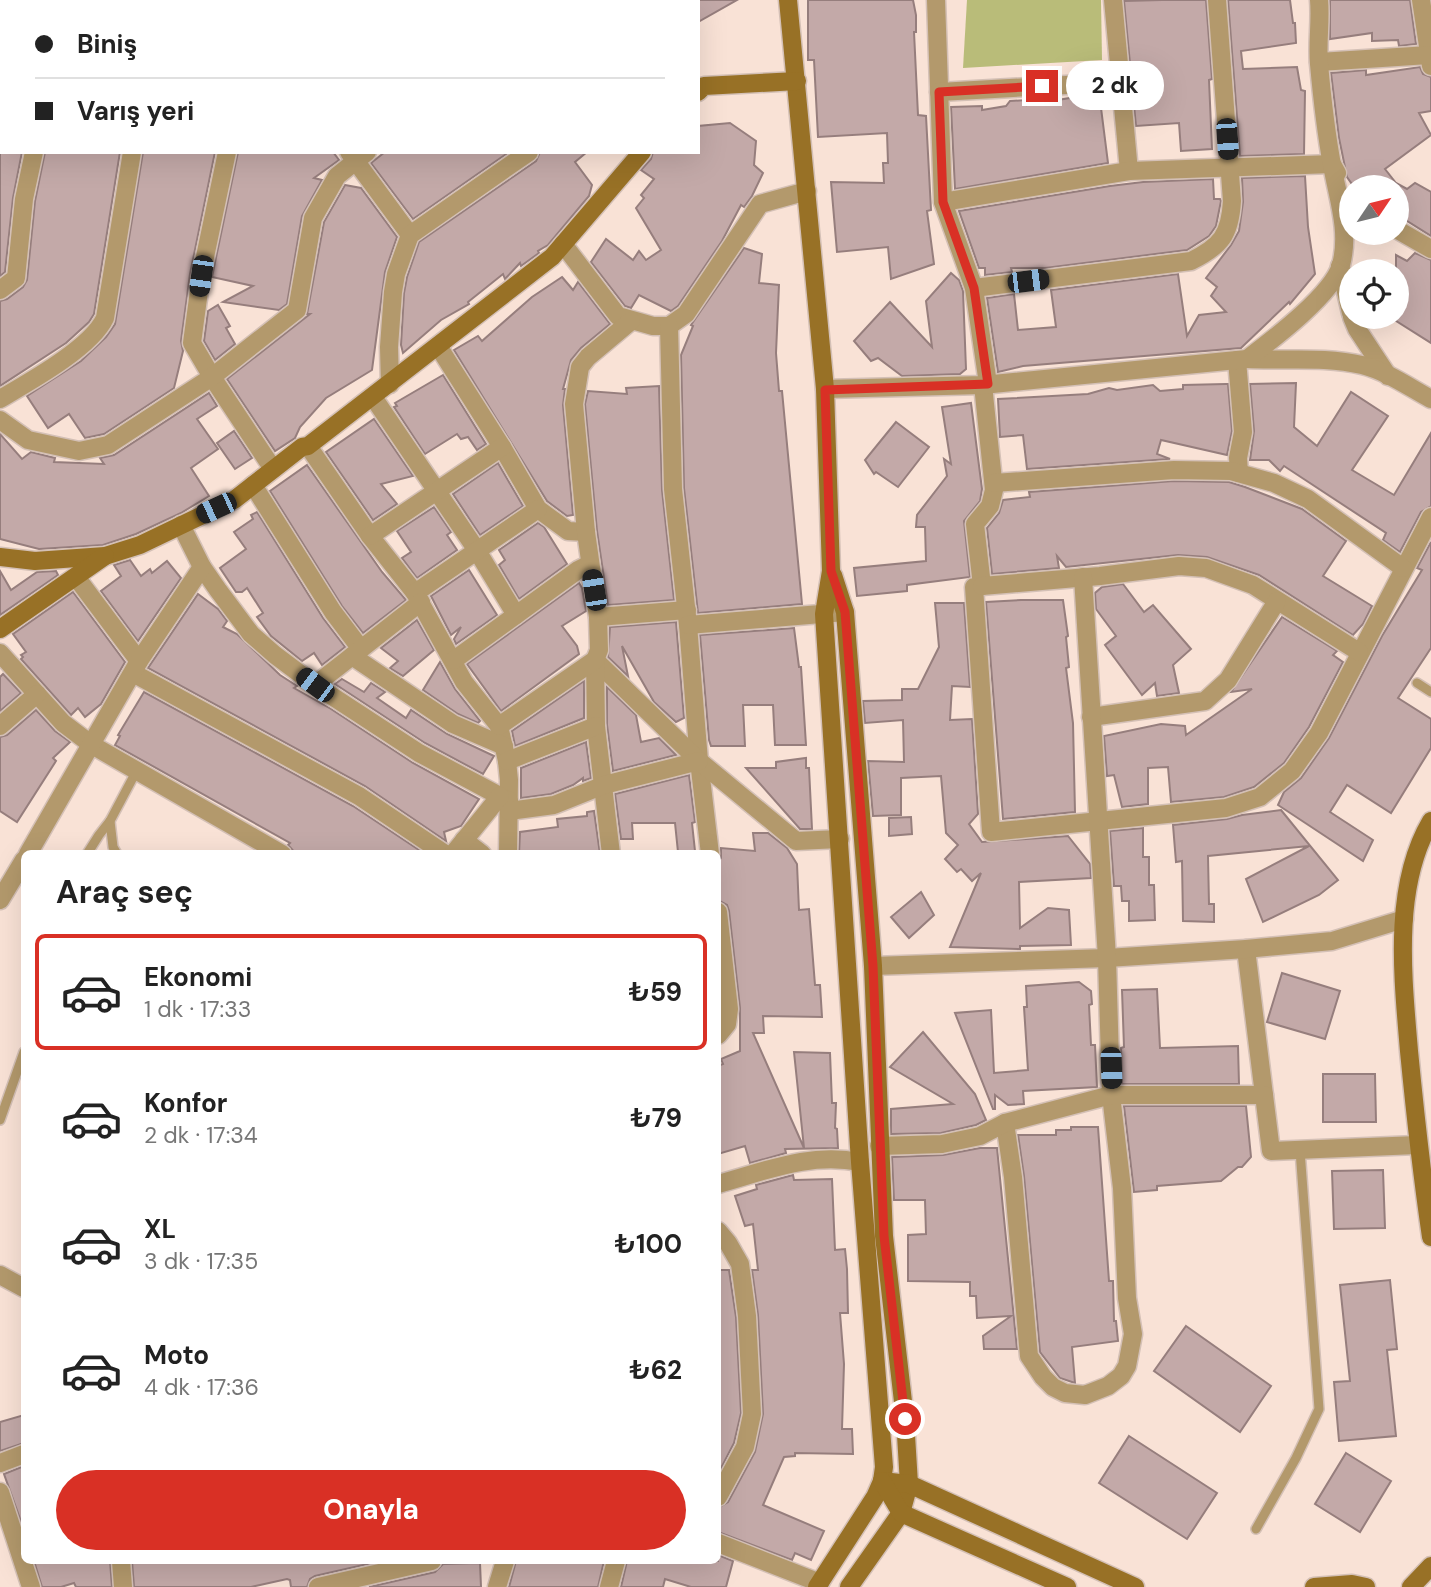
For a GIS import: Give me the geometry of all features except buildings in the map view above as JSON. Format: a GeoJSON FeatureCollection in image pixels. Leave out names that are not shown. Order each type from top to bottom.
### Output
{"type":"FeatureCollection","features":[{"type":"Feature","properties":{"kind":"street"},"geometry":{"type":"LineString","coordinates":[[721,1544],[818,1585],[875,1497],[884,1468],[860,1163],[824,614],[831,571],[825,390],[788,0]]}},
{"type":"Feature","properties":{"kind":"street"},"geometry":{"type":"LineString","coordinates":[[936,0],[943,202],[974,288],[994,483],[990,506],[975,524],[982,586]]}},
{"type":"Feature","properties":{"kind":"street"},"geometry":{"type":"LineString","coordinates":[[1113,0],[1129,171]]}},
{"type":"Feature","properties":{"kind":"street"},"geometry":{"type":"LineString","coordinates":[[974,288],[1191,261],[1212,250],[1226,234],[1232,201],[1217,0]]}},
{"type":"Feature","properties":{"kind":"street"},"geometry":{"type":"LineString","coordinates":[[1319,0],[1321,18],[1318,62],[1332,164],[1345,220],[1341,259]]}},
{"type":"Feature","properties":{"kind":"street"},"geometry":{"type":"LineString","coordinates":[[1318,62],[1430,61],[1422,0]]}},
{"type":"Feature","properties":{"kind":"street"},"geometry":{"type":"LineString","coordinates":[[700,90],[704,86],[797,81]]}},
{"type":"Feature","properties":{"kind":"street"},"geometry":{"type":"LineString","coordinates":[[939,92],[1120,82]]}},
{"type":"Feature","properties":{"kind":"street"},"geometry":{"type":"LineString","coordinates":[[0,290],[16,278],[24,199],[34,154]]}},
{"type":"Feature","properties":{"kind":"street"},"geometry":{"type":"LineString","coordinates":[[0,399],[40,375],[99,331],[105,318],[132,154]]}},
{"type":"Feature","properties":{"kind":"street"},"geometry":{"type":"LineString","coordinates":[[227,154],[201,276],[192,342],[273,469]]}},
{"type":"Feature","properties":{"kind":"street"},"geometry":{"type":"LineString","coordinates":[[390,384],[394,283],[410,235],[526,154]]}},
{"type":"Feature","properties":{"kind":"street"},"geometry":{"type":"LineString","coordinates":[[0,557],[35,561],[105,556],[140,545],[234,500],[373,397],[552,257],[640,154]]}},
{"type":"Feature","properties":{"kind":"street"},"geometry":{"type":"LineString","coordinates":[[0,420],[28,440],[79,451],[108,445],[212,377],[297,310],[313,218],[337,176],[357,155],[410,235]]}},
{"type":"Feature","properties":{"kind":"street"},"geometry":{"type":"LineString","coordinates":[[943,202],[1129,171],[1332,164]]}},
{"type":"Feature","properties":{"kind":"street"},"geometry":{"type":"LineString","coordinates":[[1332,164],[1339,176]]}},
{"type":"Feature","properties":{"kind":"street"},"geometry":{"type":"LineString","coordinates":[[563,244],[618,316],[631,321],[668,326],[686,314],[760,204],[807,191]]}},
{"type":"Feature","properties":{"kind":"street"},"geometry":{"type":"LineString","coordinates":[[1409,236],[1431,249]]}},
{"type":"Feature","properties":{"kind":"street"},"geometry":{"type":"LineString","coordinates":[[1242,360],[1306,310],[1329,285],[1339,268]]}},
{"type":"Feature","properties":{"kind":"street"},"geometry":{"type":"LineString","coordinates":[[611,850],[596,726],[595,660],[599,650],[598,617],[586,532],[574,404],[580,367],[631,321]]}},
{"type":"Feature","properties":{"kind":"street"},"geometry":{"type":"LineString","coordinates":[[668,326],[673,489],[710,850]]}},
{"type":"Feature","properties":{"kind":"street"},"geometry":{"type":"LineString","coordinates":[[1357,329],[1388,376]]}},
{"type":"Feature","properties":{"kind":"street"},"geometry":{"type":"LineString","coordinates":[[438,346],[538,509],[568,531],[586,532]]}},
{"type":"Feature","properties":{"kind":"street"},"geometry":{"type":"LineString","coordinates":[[825,390],[985,384],[1242,360],[1322,359],[1364,365],[1431,399]]}},
{"type":"Feature","properties":{"kind":"street"},"geometry":{"type":"LineString","coordinates":[[1240,473],[1238,458],[1243,432],[1242,360]]}},
{"type":"Feature","properties":{"kind":"street"},"geometry":{"type":"LineString","coordinates":[[373,397],[476,549],[516,615]]}},
{"type":"Feature","properties":{"kind":"street"},"geometry":{"type":"LineString","coordinates":[[308,446],[370,536],[418,597],[464,682],[499,726],[505,753],[508,850]]}},
{"type":"Feature","properties":{"kind":"street"},"geometry":{"type":"LineString","coordinates":[[370,536],[502,447]]}},
{"type":"Feature","properties":{"kind":"street"},"geometry":{"type":"LineString","coordinates":[[994,483],[1174,470],[1240,473],[1274,482],[1308,499],[1403,568]]}},
{"type":"Feature","properties":{"kind":"street"},"geometry":{"type":"LineString","coordinates":[[253,485],[357,652],[453,724],[505,753],[596,726]]}},
{"type":"Feature","properties":{"kind":"street"},"geometry":{"type":"LineString","coordinates":[[315,685],[476,549],[538,509]]}},
{"type":"Feature","properties":{"kind":"street"},"geometry":{"type":"LineString","coordinates":[[1359,652],[1253,585],[1206,568],[1179,566],[1083,578],[974,587],[991,832],[1226,808],[1260,797],[1292,771],[1320,733],[1359,652],[1431,517]]}},
{"type":"Feature","properties":{"kind":"street"},"geometry":{"type":"LineString","coordinates":[[181,525],[202,567],[251,634],[275,655],[419,754],[506,803],[554,805],[604,785],[699,761]]}},
{"type":"Feature","properties":{"kind":"street"},"geometry":{"type":"LineString","coordinates":[[0,629],[105,556]]}},
{"type":"Feature","properties":{"kind":"street"},"geometry":{"type":"LineString","coordinates":[[454,660],[590,564]]}},
{"type":"Feature","properties":{"kind":"street"},"geometry":{"type":"LineString","coordinates":[[30,850],[136,667],[202,567]]}},
{"type":"Feature","properties":{"kind":"street"},"geometry":{"type":"LineString","coordinates":[[831,571],[845,612],[873,966],[884,1236],[905,1419],[909,1483],[901,1513],[849,1587]]}},
{"type":"Feature","properties":{"kind":"street"},"geometry":{"type":"LineString","coordinates":[[76,577],[136,667],[359,796],[439,850]]}},
{"type":"Feature","properties":{"kind":"street"},"geometry":{"type":"LineString","coordinates":[[1005,1123],[1013,1177],[1029,1356],[1053,1387],[1065,1393],[1085,1395],[1108,1386],[1121,1376],[1127,1366],[1133,1334],[1127,1298],[1122,1188],[1111,1095],[1107,958],[1083,578]]}},
{"type":"Feature","properties":{"kind":"street"},"geometry":{"type":"LineString","coordinates":[[1091,717],[1205,701],[1228,680],[1277,601]]}},
{"type":"Feature","properties":{"kind":"street"},"geometry":{"type":"LineString","coordinates":[[598,617],[687,618],[845,612]]}},
{"type":"Feature","properties":{"kind":"street"},"geometry":{"type":"LineString","coordinates":[[0,653],[64,723],[92,745],[275,850]]}},
{"type":"Feature","properties":{"kind":"street"},"geometry":{"type":"LineString","coordinates":[[499,726],[595,660]]}},
{"type":"Feature","properties":{"kind":"street"},"geometry":{"type":"LineString","coordinates":[[595,660],[699,761],[796,841],[839,839]]}},
{"type":"Feature","properties":{"kind":"street"},"geometry":{"type":"LineString","coordinates":[[0,726],[37,694]]}},
{"type":"Feature","properties":{"kind":"street"},"geometry":{"type":"LineString","coordinates":[[459,847],[506,803]]}},
{"type":"Feature","properties":{"kind":"street"},"geometry":{"type":"LineString","coordinates":[[1431,821],[1414,855],[1404,919],[1403,974],[1417,1145],[1431,1237]]}},
{"type":"Feature","properties":{"kind":"street"},"geometry":{"type":"LineString","coordinates":[[2,888],[21,864]]}},
{"type":"Feature","properties":{"kind":"street"},"geometry":{"type":"LineString","coordinates":[[873,966],[1107,958],[1246,949],[1332,941],[1404,919]]}},
{"type":"Feature","properties":{"kind":"street"},"geometry":{"type":"LineString","coordinates":[[721,938],[729,1009],[727,1024],[721,1031]]}},
{"type":"Feature","properties":{"kind":"street"},"geometry":{"type":"LineString","coordinates":[[1246,949],[1271,1151],[1417,1145]]}},
{"type":"Feature","properties":{"kind":"street"},"geometry":{"type":"LineString","coordinates":[[879,1146],[942,1144],[980,1136],[1005,1123],[1111,1095],[1264,1095]]}},
{"type":"Feature","properties":{"kind":"street"},"geometry":{"type":"LineString","coordinates":[[721,1183],[808,1159],[844,1159],[860,1163]]}},
{"type":"Feature","properties":{"kind":"street"},"geometry":{"type":"LineString","coordinates":[[721,1235],[740,1264],[747,1316],[752,1414],[746,1447],[721,1492]]}},
{"type":"Feature","properties":{"kind":"street"},"geometry":{"type":"LineString","coordinates":[[0,1275],[21,1286]]}},
{"type":"Feature","properties":{"kind":"street"},"geometry":{"type":"LineString","coordinates":[[0,1463],[21,1455]]}},
{"type":"Feature","properties":{"kind":"street"},"geometry":{"type":"LineString","coordinates":[[882,1481],[909,1483],[1135,1587]]}},
{"type":"Feature","properties":{"kind":"street"},"geometry":{"type":"LineString","coordinates":[[882,1481],[901,1513],[1048,1582],[1067,1587]]}},
{"type":"Feature","properties":{"kind":"street"},"geometry":{"type":"LineString","coordinates":[[0,1492],[21,1556]]}},
{"type":"Feature","properties":{"kind":"street"},"geometry":{"type":"LineString","coordinates":[[23,1564],[31,1587]]}},
{"type":"Feature","properties":{"kind":"street"},"geometry":{"type":"LineString","coordinates":[[121,1564],[123,1587]]}},
{"type":"Feature","properties":{"kind":"street"},"geometry":{"type":"LineString","coordinates":[[318,1587],[419,1564]]}},
{"type":"Feature","properties":{"kind":"street"},"geometry":{"type":"LineString","coordinates":[[497,1587],[504,1564]]}},
{"type":"Feature","properties":{"kind":"street"},"geometry":{"type":"LineString","coordinates":[[609,1587],[615,1564]]}},
{"type":"Feature","properties":{"kind":"street"},"geometry":{"type":"LineString","coordinates":[[1411,1587],[1431,1566]]}},
{"type":"Feature","properties":{"kind":"street"},"geometry":{"type":"LineString","coordinates":[[1314,1587],[1352,1584],[1366,1587]]}},
{"type":"Feature","properties":{"kind":"lane"},"geometry":{"type":"LineString","coordinates":[[1417,683],[1431,692]]}},
{"type":"Feature","properties":{"kind":"lane"},"geometry":{"type":"LineString","coordinates":[[90,850],[110,821],[137,770]]}},
{"type":"Feature","properties":{"kind":"lane"},"geometry":{"type":"LineString","coordinates":[[110,821],[115,850]]}},
{"type":"Feature","properties":{"kind":"lane"},"geometry":{"type":"LineString","coordinates":[[0,1120],[21,1060]]}},
{"type":"Feature","properties":{"kind":"lane"},"geometry":{"type":"LineString","coordinates":[[1256,1529],[1297,1458],[1319,1409],[1300,1150]]}},
{"type":"Feature","properties":{"kind":"green space"},"geometry":{"type":"Polygon","coordinates":[[[967,0],[1101,0],[1102,60],[963,68],[967,0]]]}},
{"type":"Feature","properties":{"kind":"route"},"geometry":{"type":"LineString","coordinates":[[905,1419],[884,1236],[873,966],[845,612],[831,571],[825,390],[988,384],[974,288],[943,202],[939,92],[1042,86]]}}]}
